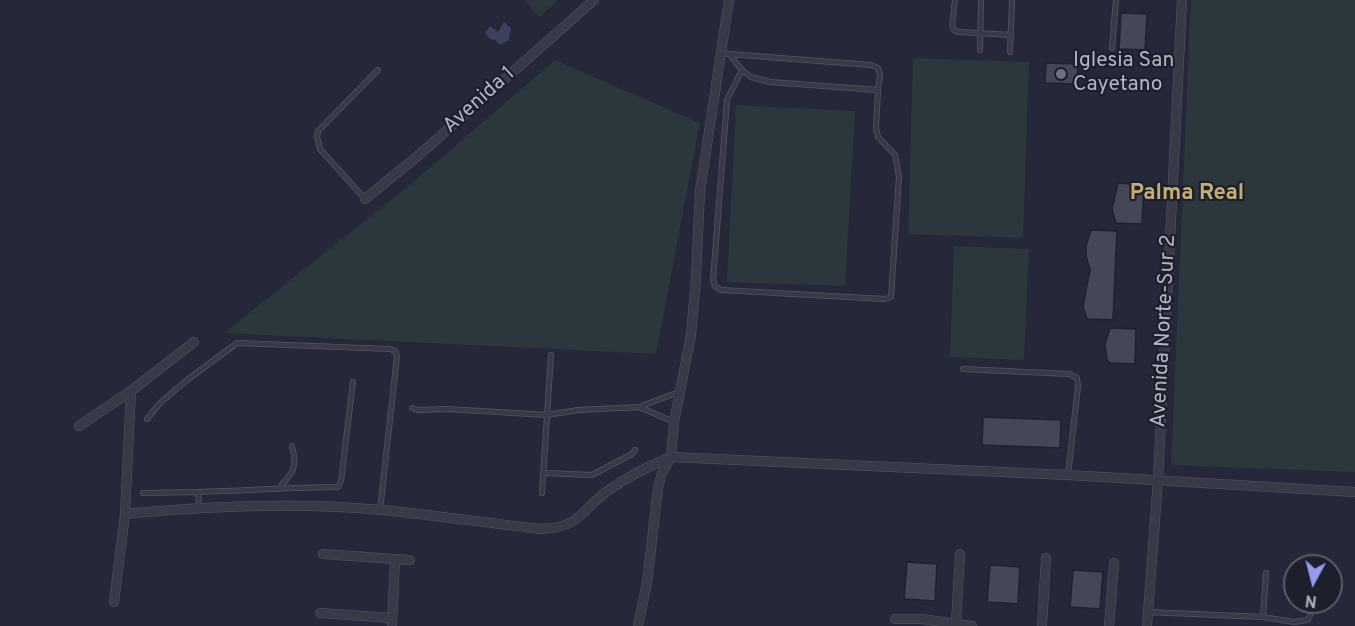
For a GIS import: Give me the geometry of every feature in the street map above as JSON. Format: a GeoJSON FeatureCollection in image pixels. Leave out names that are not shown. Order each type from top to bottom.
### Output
{"type":"FeatureCollection","features":[{"type":"Feature","properties":{"kind":"street","name":"Avenida 1"},"geometry":{"type":"LineString","coordinates":[[365,199],[419,155],[594,0]]}},
{"type":"Feature","properties":{"kind":"street"},"geometry":{"type":"LineString","coordinates":[[638,626],[647,583],[658,488],[662,473],[671,458],[674,422],[694,315],[700,191],[725,53],[729,0]]}},
{"type":"Feature","properties":{"kind":"street","name":"Avenida Norte-Sur 2"},"geometry":{"type":"LineString","coordinates":[[1147,626],[1158,480],[1182,0]]}},
{"type":"Feature","properties":{"kind":"street"},"geometry":{"type":"LineString","coordinates":[[79,426],[131,391],[194,342]]}},
{"type":"Feature","properties":{"kind":"street"},"geometry":{"type":"LineString","coordinates":[[114,602],[125,514],[131,391]]}},
{"type":"Feature","properties":{"kind":"street"},"geometry":{"type":"LineString","coordinates":[[125,514],[199,507],[300,507],[380,510],[540,529],[557,529],[570,525],[617,484],[671,458],[1068,475],[1355,492]]}},
{"type":"Feature","properties":{"kind":"street"},"geometry":{"type":"LineString","coordinates":[[323,554],[410,560]]}},
{"type":"Feature","properties":{"kind":"street"},"geometry":{"type":"LineString","coordinates":[[956,622],[960,554]]}},
{"type":"Feature","properties":{"kind":"street"},"geometry":{"type":"LineString","coordinates":[[1042,626],[1046,558]]}},
{"type":"Feature","properties":{"kind":"street"},"geometry":{"type":"LineString","coordinates":[[320,613],[392,622],[395,559]]}},
{"type":"Feature","properties":{"kind":"street"},"geometry":{"type":"LineString","coordinates":[[1109,626],[1114,563]]}},
{"type":"Feature","properties":{"kind":"street"},"geometry":{"type":"LineString","coordinates":[[895,619],[956,622],[972,626]]}},
{"type":"Feature","properties":{"kind":"lane"},"geometry":{"type":"LineString","coordinates":[[955,0],[952,25],[954,30],[1011,35]]}},
{"type":"Feature","properties":{"kind":"lane"},"geometry":{"type":"LineString","coordinates":[[980,50],[981,0]]}},
{"type":"Feature","properties":{"kind":"lane"},"geometry":{"type":"LineString","coordinates":[[1010,52],[1012,0]]}},
{"type":"Feature","properties":{"kind":"lane"},"geometry":{"type":"LineString","coordinates":[[1112,48],[1116,0]]}},
{"type":"Feature","properties":{"kind":"lane"},"geometry":{"type":"LineString","coordinates":[[725,53],[751,77],[770,82],[878,90]]}},
{"type":"Feature","properties":{"kind":"lane"},"geometry":{"type":"LineString","coordinates":[[725,53],[871,65],[878,68],[876,128],[878,137],[894,155],[899,177],[891,297],[885,299],[721,290],[715,286],[713,280],[727,100],[742,70]]}},
{"type":"Feature","properties":{"kind":"lane"},"geometry":{"type":"LineString","coordinates":[[365,199],[320,149],[317,137],[318,131],[378,70]]}},
{"type":"Feature","properties":{"kind":"lane"},"geometry":{"type":"LineString","coordinates":[[147,419],[160,403],[187,380],[237,343],[390,349],[395,351],[397,356],[380,510]]}},
{"type":"Feature","properties":{"kind":"lane"},"geometry":{"type":"LineString","coordinates":[[542,493],[551,355]]}},
{"type":"Feature","properties":{"kind":"lane"},"geometry":{"type":"LineString","coordinates":[[963,369],[1069,374],[1077,378],[1068,475]]}},
{"type":"Feature","properties":{"kind":"lane"},"geometry":{"type":"LineString","coordinates":[[143,493],[297,486],[338,487],[341,481],[353,382]]}},
{"type":"Feature","properties":{"kind":"lane"},"geometry":{"type":"LineString","coordinates":[[412,408],[548,415],[578,410],[639,407],[680,392]]}},
{"type":"Feature","properties":{"kind":"lane"},"geometry":{"type":"LineString","coordinates":[[639,407],[674,422]]}},
{"type":"Feature","properties":{"kind":"lane"},"geometry":{"type":"LineString","coordinates":[[279,488],[291,476],[295,467],[295,457],[291,446]]}},
{"type":"Feature","properties":{"kind":"lane"},"geometry":{"type":"LineString","coordinates":[[544,473],[592,475],[632,454],[635,450]]}},
{"type":"Feature","properties":{"kind":"lane"},"geometry":{"type":"LineString","coordinates":[[198,492],[199,507]]}},
{"type":"Feature","properties":{"kind":"lane"},"geometry":{"type":"LineString","coordinates":[[1263,616],[1266,573]]}},
{"type":"Feature","properties":{"kind":"lane"},"geometry":{"type":"LineString","coordinates":[[1148,612],[1263,616],[1277,623],[1308,620],[1310,614]]}},
{"type":"Feature","properties":{"kind":"shaded area"},"geometry":{"type":"Polygon","coordinates":[[[524,0],[556,0],[557,2],[539,17],[524,0]]]}},
{"type":"Feature","properties":{"kind":"shaded area"},"geometry":{"type":"Polygon","coordinates":[[[1191,0],[1355,0],[1355,472],[1171,465],[1191,0]]]}},
{"type":"Feature","properties":{"kind":"shaded area"},"geometry":{"type":"Polygon","coordinates":[[[913,58],[1029,62],[1023,238],[908,234],[913,58]]]}},
{"type":"Feature","properties":{"kind":"shaded area"},"geometry":{"type":"Polygon","coordinates":[[[555,60],[700,123],[656,354],[224,333],[411,184],[555,60]]]}},
{"type":"Feature","properties":{"kind":"shaded area"},"geometry":{"type":"Polygon","coordinates":[[[736,105],[855,111],[845,286],[727,282],[736,105]]]}},
{"type":"Feature","properties":{"kind":"shaded area"},"geometry":{"type":"Polygon","coordinates":[[[954,246],[1029,249],[1024,360],[950,357],[954,246]]]}},
{"type":"Feature","properties":{"kind":"water"},"geometry":{"type":"Polygon","coordinates":[[[504,22],[511,28],[509,40],[500,45],[485,33],[490,26],[498,32],[504,22]]]}},
{"type":"Feature","properties":{"kind":"building"},"geometry":{"type":"Polygon","coordinates":[[[1121,13],[1147,14],[1145,50],[1119,49],[1121,13]]]}},
{"type":"Feature","properties":{"kind":"building","name":"Iglesia San Cayetano"},"geometry":{"type":"Polygon","coordinates":[[[1046,63],[1078,64],[1077,84],[1045,83],[1046,63]]]}},
{"type":"Feature","properties":{"kind":"building"},"geometry":{"type":"Polygon","coordinates":[[[1118,183],[1144,185],[1142,224],[1116,223],[1112,209],[1118,183]]]}},
{"type":"Feature","properties":{"kind":"building"},"geometry":{"type":"Polygon","coordinates":[[[1091,230],[1117,231],[1113,320],[1087,319],[1083,306],[1090,270],[1086,246],[1091,230]]]}},
{"type":"Feature","properties":{"kind":"building"},"geometry":{"type":"Polygon","coordinates":[[[1110,328],[1136,329],[1135,364],[1110,363],[1107,360],[1105,344],[1110,328]]]}},
{"type":"Feature","properties":{"kind":"building"},"geometry":{"type":"Polygon","coordinates":[[[983,417],[1061,420],[1060,448],[982,445],[983,417]]]}},
{"type":"Feature","properties":{"kind":"building"},"geometry":{"type":"Polygon","coordinates":[[[907,562],[937,564],[935,601],[904,599],[907,562]]]}},
{"type":"Feature","properties":{"kind":"building"},"geometry":{"type":"Polygon","coordinates":[[[990,565],[1020,567],[1018,604],[987,602],[990,565]]]}},
{"type":"Feature","properties":{"kind":"building"},"geometry":{"type":"Polygon","coordinates":[[[1073,570],[1103,572],[1100,609],[1070,607],[1073,570]]]}},
{"type":"Feature","properties":{"kind":"place","name":"Iglesia San Cayetano"},"geometry":{"type":"Point","coordinates":[1061,74]}},
{"type":"Feature","properties":{"kind":"district","name":"Palma Real"},"geometry":{"type":"Point","coordinates":[1187,195]}}]}
